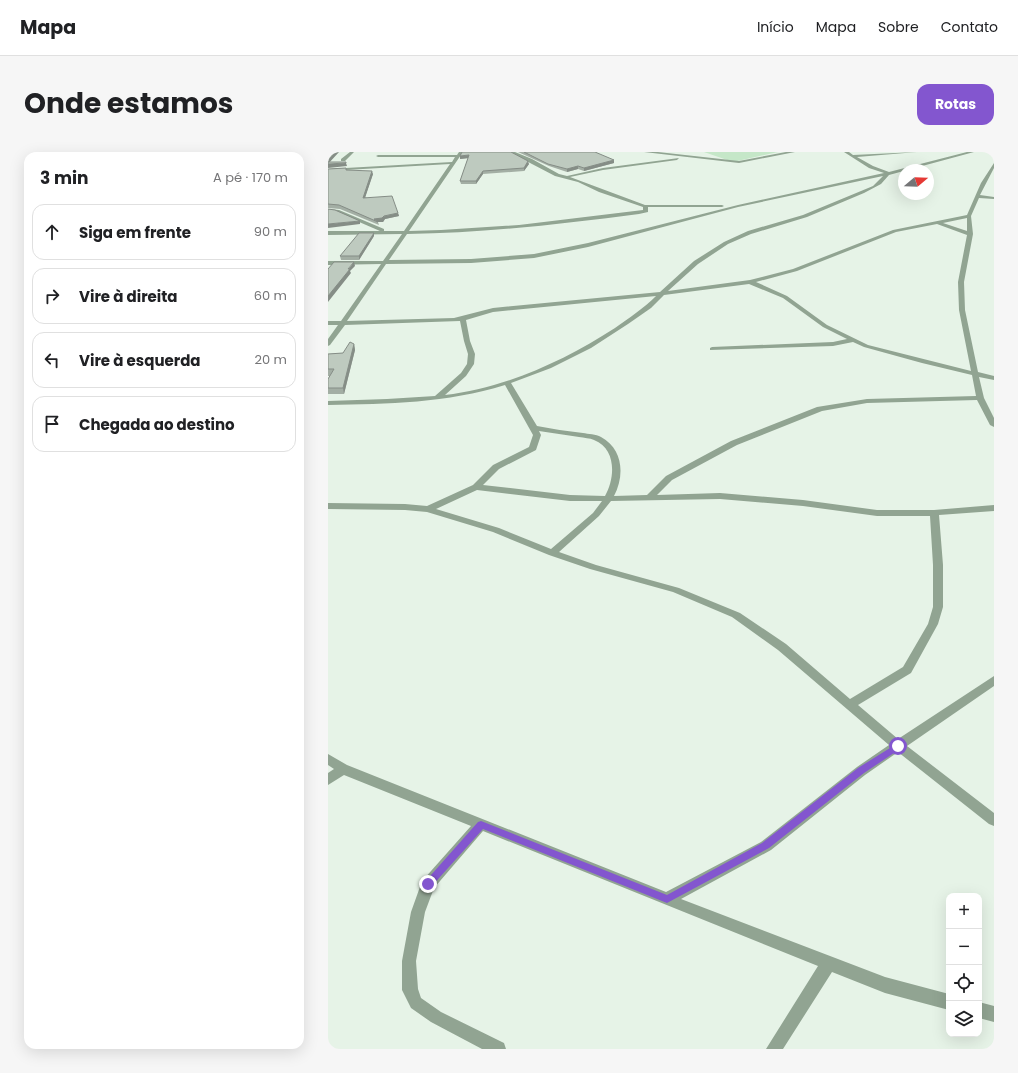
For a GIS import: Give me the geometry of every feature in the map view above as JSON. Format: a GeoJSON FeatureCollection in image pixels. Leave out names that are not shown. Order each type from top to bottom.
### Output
{"type":"FeatureCollection","features":[{"type":"Feature","properties":{"kind":"street"},"geometry":{"type":"LineString","coordinates":[[342,160],[352,152]]}},
{"type":"Feature","properties":{"kind":"street"},"geometry":{"type":"LineString","coordinates":[[511,152],[563,177],[580,181],[601,191],[644,206],[738,206]]}},
{"type":"Feature","properties":{"kind":"street"},"geometry":{"type":"LineString","coordinates":[[646,152],[744,162],[793,152]]}},
{"type":"Feature","properties":{"kind":"street"},"geometry":{"type":"LineString","coordinates":[[846,152],[871,167],[888,174]]}},
{"type":"Feature","properties":{"kind":"street"},"geometry":{"type":"LineString","coordinates":[[852,156],[876,153],[915,152]]}},
{"type":"Feature","properties":{"kind":"street"},"geometry":{"type":"LineString","coordinates":[[959,152],[970,152]]}},
{"type":"Feature","properties":{"kind":"street"},"geometry":{"type":"LineString","coordinates":[[328,263],[472,261],[534,256],[588,245],[738,206],[888,174],[970,152]]}},
{"type":"Feature","properties":{"kind":"street"},"geometry":{"type":"LineString","coordinates":[[378,156],[459,154]]}},
{"type":"Feature","properties":{"kind":"street"},"geometry":{"type":"LineString","coordinates":[[328,344],[459,154]]}},
{"type":"Feature","properties":{"kind":"street"},"geometry":{"type":"LineString","coordinates":[[563,177],[603,169],[693,157]]}},
{"type":"Feature","properties":{"kind":"street"},"geometry":{"type":"LineString","coordinates":[[328,170],[453,163]]}},
{"type":"Feature","properties":{"kind":"street"},"geometry":{"type":"LineString","coordinates":[[994,164],[983,183],[969,216],[970,234],[961,282],[962,310],[980,398],[994,424]]}},
{"type":"Feature","properties":{"kind":"street"},"geometry":{"type":"LineString","coordinates":[[328,403],[360,403],[438,397],[485,389],[526,376],[559,363],[589,347],[646,309],[676,279],[705,255],[732,239],[746,233],[801,218],[877,186],[888,174]]}},
{"type":"Feature","properties":{"kind":"street"},"geometry":{"type":"LineString","coordinates":[[977,196],[994,198]]}},
{"type":"Feature","properties":{"kind":"street"},"geometry":{"type":"LineString","coordinates":[[328,233],[441,232],[519,228],[639,213],[646,211],[644,206]]}},
{"type":"Feature","properties":{"kind":"street"},"geometry":{"type":"LineString","coordinates":[[328,210],[337,211],[386,232]]}},
{"type":"Feature","properties":{"kind":"street"},"geometry":{"type":"LineString","coordinates":[[328,322],[462,320],[493,310],[661,294],[750,282],[802,267],[895,231],[969,216]]}},
{"type":"Feature","properties":{"kind":"street"},"geometry":{"type":"LineString","coordinates":[[936,222],[970,234]]}},
{"type":"Feature","properties":{"kind":"street"},"geometry":{"type":"LineString","coordinates":[[750,282],[784,297],[825,326],[866,346],[924,362],[994,378]]}},
{"type":"Feature","properties":{"kind":"street"},"geometry":{"type":"LineString","coordinates":[[438,397],[462,377],[473,357],[466,340],[465,328],[462,320]]}},
{"type":"Feature","properties":{"kind":"street"},"geometry":{"type":"LineString","coordinates":[[712,349],[833,344],[853,340]]}},
{"type":"Feature","properties":{"kind":"street"},"geometry":{"type":"LineString","coordinates":[[428,509],[476,487],[496,467],[533,448],[537,436],[534,428],[507,382]]}},
{"type":"Feature","properties":{"kind":"street"},"geometry":{"type":"LineString","coordinates":[[650,497],[669,478],[734,443],[820,409],[867,401],[980,398]]}},
{"type":"Feature","properties":{"kind":"street"},"geometry":{"type":"LineString","coordinates":[[534,428],[590,436],[606,443],[615,454],[618,469],[608,498],[598,512],[552,553]]}},
{"type":"Feature","properties":{"kind":"street"},"geometry":{"type":"LineString","coordinates":[[476,487],[570,498],[720,496],[803,503],[877,513],[934,513],[994,508]]}},
{"type":"Feature","properties":{"kind":"street"},"geometry":{"type":"LineString","coordinates":[[328,506],[405,507],[428,509],[496,530],[552,553],[593,567],[676,590],[736,616],[782,647],[898,746],[994,820]]}},
{"type":"Feature","properties":{"kind":"street"},"geometry":{"type":"LineString","coordinates":[[849,705],[907,670],[933,624],[938,607],[938,565],[934,513]]}},
{"type":"Feature","properties":{"kind":"street"},"geometry":{"type":"LineString","coordinates":[[667,899],[766,846],[861,771],[964,699],[994,680]]}},
{"type":"Feature","properties":{"kind":"street"},"geometry":{"type":"LineString","coordinates":[[328,759],[342,769],[885,985],[946,1001]]}},
{"type":"Feature","properties":{"kind":"street"},"geometry":{"type":"LineString","coordinates":[[328,780],[342,769]]}},
{"type":"Feature","properties":{"kind":"street"},"geometry":{"type":"LineString","coordinates":[[481,824],[428,884],[418,912],[409,961],[410,990],[416,1003],[436,1016],[498,1049]]}},
{"type":"Feature","properties":{"kind":"street"},"geometry":{"type":"LineString","coordinates":[[774,1049],[829,963]]}},
{"type":"Feature","properties":{"kind":"street"},"geometry":{"type":"LineString","coordinates":[[982,1011],[994,1014]]}},
{"type":"Feature","properties":{"kind":"green space"},"geometry":{"type":"Polygon","coordinates":[[[704,152],[778,152],[733,162],[704,152]]]}},
{"type":"Feature","properties":{"kind":"building"},"geometry":{"type":"Polygon","coordinates":[[[328,152],[335,152],[328,160],[328,152]]]}},
{"type":"Feature","properties":{"kind":"building"},"geometry":{"type":"Polygon","coordinates":[[[462,152],[511,152],[528,161],[524,168],[483,171],[476,181],[460,181],[469,155],[460,156],[462,152]]]}},
{"type":"Feature","properties":{"kind":"building"},"geometry":{"type":"Polygon","coordinates":[[[524,152],[595,152],[614,160],[584,168],[578,166],[567,169],[548,164],[524,152]]]}},
{"type":"Feature","properties":{"kind":"building"},"geometry":{"type":"Polygon","coordinates":[[[328,162],[346,162],[346,163],[328,164],[328,162]]]}},
{"type":"Feature","properties":{"kind":"building"},"geometry":{"type":"Polygon","coordinates":[[[346,168],[346,170],[372,171],[363,198],[392,196],[398,213],[374,219],[378,222],[339,205],[328,204],[328,169],[346,168]]]}},
{"type":"Feature","properties":{"kind":"building"},"geometry":{"type":"Polygon","coordinates":[[[328,209],[335,210],[360,221],[328,224],[328,209]]]}},
{"type":"Feature","properties":{"kind":"building"},"geometry":{"type":"Polygon","coordinates":[[[359,233],[374,233],[359,256],[340,256],[359,233]]]}},
{"type":"Feature","properties":{"kind":"building"},"geometry":{"type":"Polygon","coordinates":[[[334,262],[354,262],[328,296],[328,269],[334,262]]]}},
{"type":"Feature","properties":{"kind":"building"},"geometry":{"type":"Polygon","coordinates":[[[350,342],[354,344],[343,388],[328,388],[328,379],[334,369],[328,369],[328,354],[343,353],[350,342]]]}},
{"type":"Feature","properties":{"kind":"route"},"geometry":{"type":"LineString","coordinates":[[428,884],[481,824],[667,899],[766,846],[798,819],[861,771],[898,746]]}}]}
